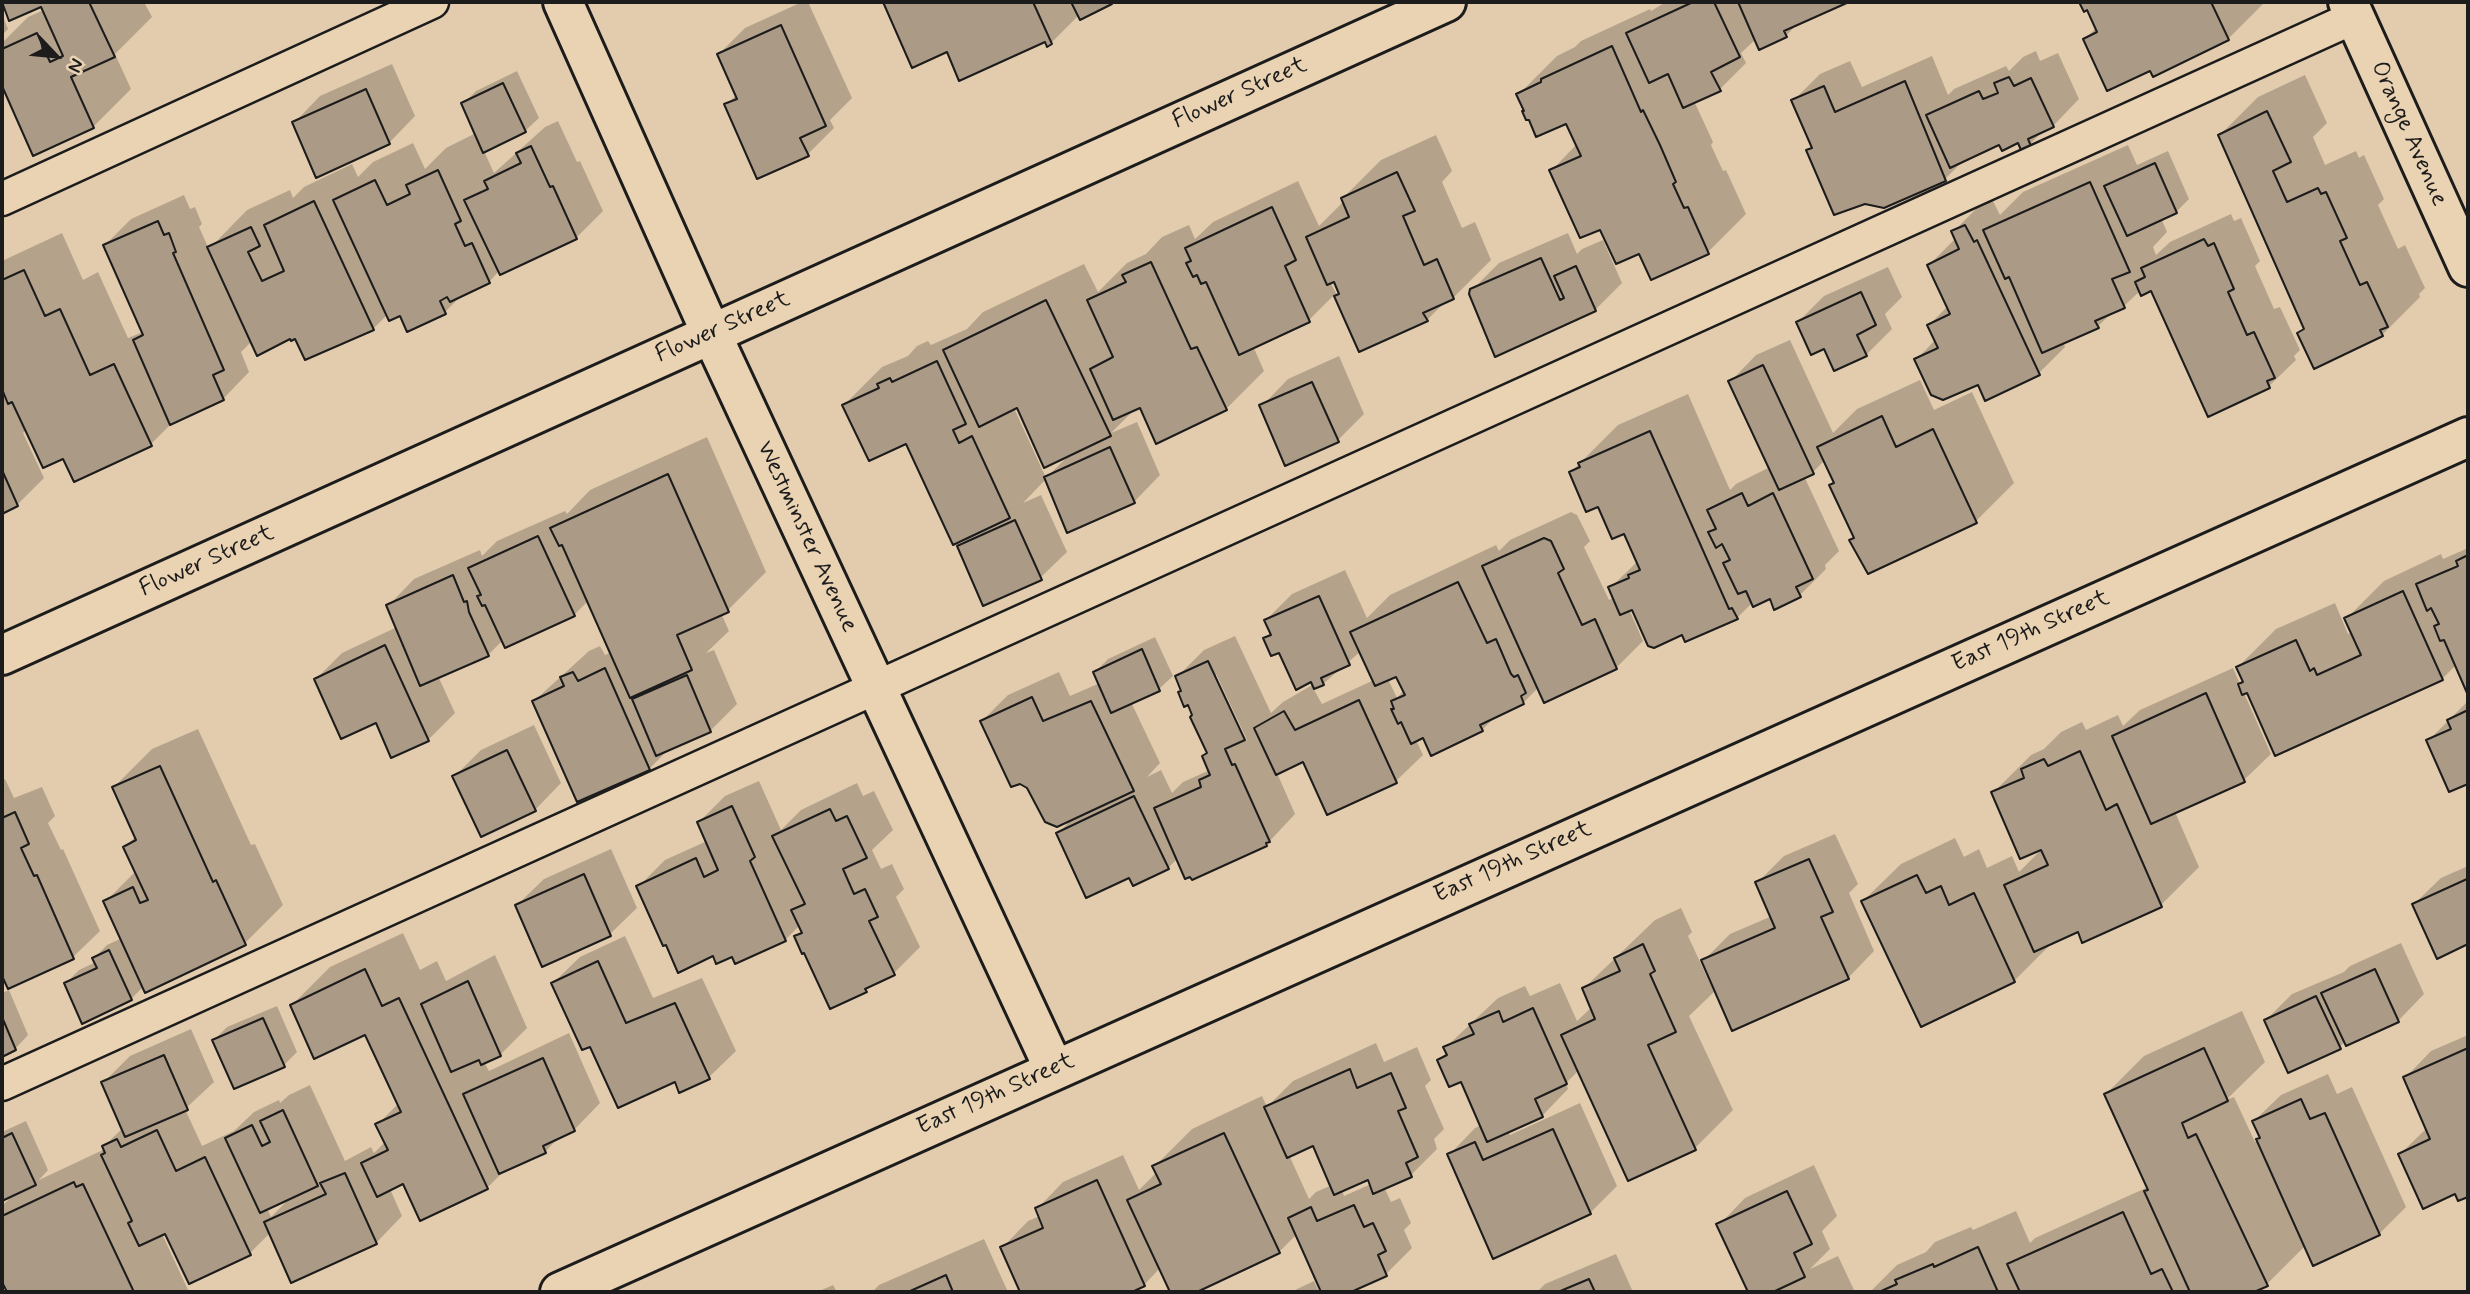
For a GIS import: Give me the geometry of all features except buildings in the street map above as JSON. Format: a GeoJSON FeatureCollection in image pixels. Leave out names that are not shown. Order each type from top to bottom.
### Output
{"type":"FeatureCollection","features":[{"type":"Feature","properties":{"kind":"street","name":"Westminster Avenue"},"geometry":{"type":"LineString","coordinates":[[563,2],[711,333],[1054,1069]]}},
{"type":"Feature","properties":{"kind":"street","name":"Flower Street"},"geometry":{"type":"LineString","coordinates":[[2,655],[1446,2]]}},
{"type":"Feature","properties":{"kind":"street","name":"Orange Avenue"},"geometry":{"type":"LineString","coordinates":[[2352,9],[2468,267]]}},
{"type":"Feature","properties":{"kind":"street","name":"East 19th Street"},"geometry":{"type":"LineString","coordinates":[[560,1292],[2468,437]]}},
{"type":"Feature","properties":{"kind":"lane"},"geometry":{"type":"LineString","coordinates":[[2,199],[432,2]]}},
{"type":"Feature","properties":{"kind":"lane"},"geometry":{"type":"LineString","coordinates":[[2,1084],[876,688],[2352,9]]}}]}
